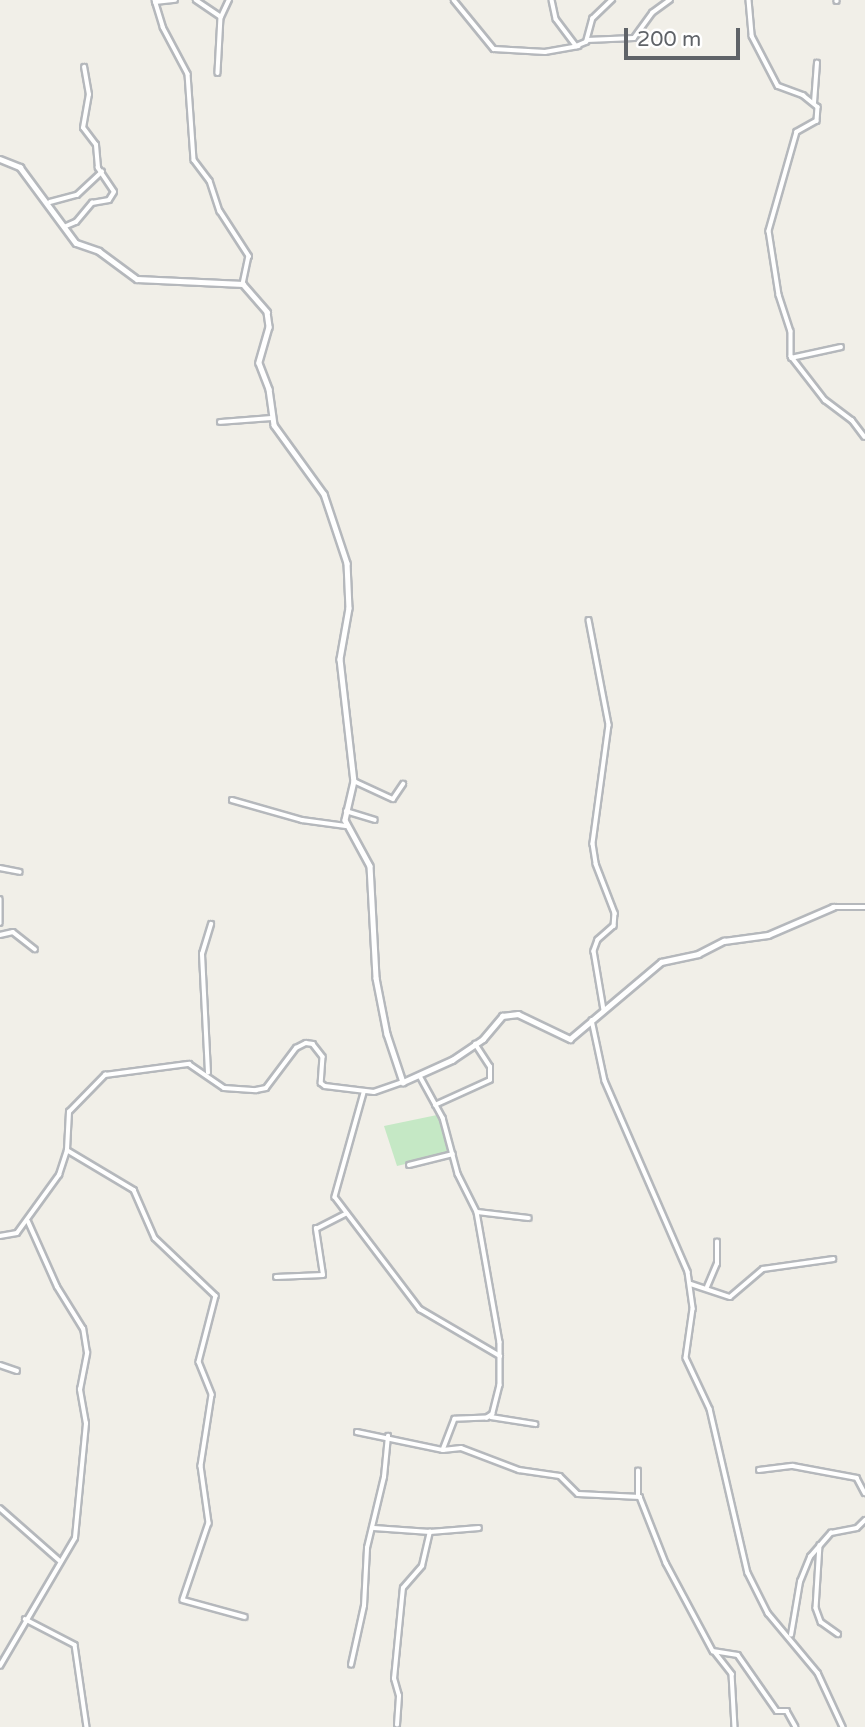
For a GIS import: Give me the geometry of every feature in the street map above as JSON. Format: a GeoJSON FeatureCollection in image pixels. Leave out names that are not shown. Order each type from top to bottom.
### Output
{"type":"FeatureCollection","features":[{"type":"Feature","properties":{"kind":"street"},"geometry":{"type":"LineString","coordinates":[[175,0],[155,1],[164,31],[188,74],[194,160],[211,181],[220,211],[248,256],[243,284],[269,320],[258,363],[269,389],[273,418],[324,494],[347,563],[349,608],[340,659],[354,781],[346,811],[346,826],[370,866],[376,978],[387,1034],[403,1082]]}},
{"type":"Feature","properties":{"kind":"street"},"geometry":{"type":"LineString","coordinates":[[196,0],[221,17]]}},
{"type":"Feature","properties":{"kind":"street"},"geometry":{"type":"LineString","coordinates":[[218,73],[221,17],[229,0]]}},
{"type":"Feature","properties":{"kind":"street"},"geometry":{"type":"LineString","coordinates":[[454,0],[494,49],[545,52],[578,46],[587,40],[634,38],[652,13],[670,0]]}},
{"type":"Feature","properties":{"kind":"street"},"geometry":{"type":"LineString","coordinates":[[552,0],[556,19],[578,46]]}},
{"type":"Feature","properties":{"kind":"street"},"geometry":{"type":"LineString","coordinates":[[587,40],[592,19],[612,0]]}},
{"type":"Feature","properties":{"kind":"street"},"geometry":{"type":"LineString","coordinates":[[749,0],[752,36],[778,86],[814,103]]}},
{"type":"Feature","properties":{"kind":"street"},"geometry":{"type":"LineString","coordinates":[[817,63],[814,103],[818,119],[797,132],[769,231],[779,299],[791,331],[791,358],[825,400],[852,420],[865,437]]}},
{"type":"Feature","properties":{"kind":"street"},"geometry":{"type":"LineString","coordinates":[[62,227],[74,223],[92,204],[110,199],[114,189],[102,172],[96,145],[83,128],[89,95],[84,67]]}},
{"type":"Feature","properties":{"kind":"street"},"geometry":{"type":"LineString","coordinates":[[0,159],[20,167],[50,202],[62,227],[76,243],[99,251],[137,279],[243,284]]}},
{"type":"Feature","properties":{"kind":"street"},"geometry":{"type":"LineString","coordinates":[[50,202],[77,195],[102,172]]}},
{"type":"Feature","properties":{"kind":"street"},"geometry":{"type":"LineString","coordinates":[[791,358],[841,347]]}},
{"type":"Feature","properties":{"kind":"street"},"geometry":{"type":"LineString","coordinates":[[220,422],[273,418]]}},
{"type":"Feature","properties":{"kind":"street"},"geometry":{"type":"LineString","coordinates":[[589,620],[608,724],[593,844],[596,864],[615,913],[614,926],[598,940],[594,951],[604,1010]]}},
{"type":"Feature","properties":{"kind":"street"},"geometry":{"type":"LineString","coordinates":[[354,781],[393,799],[403,784]]}},
{"type":"Feature","properties":{"kind":"street"},"geometry":{"type":"LineString","coordinates":[[232,800],[299,819],[346,826]]}},
{"type":"Feature","properties":{"kind":"street"},"geometry":{"type":"LineString","coordinates":[[346,811],[375,820]]}},
{"type":"Feature","properties":{"kind":"street"},"geometry":{"type":"LineString","coordinates":[[0,868],[20,873]]}},
{"type":"Feature","properties":{"kind":"street"},"geometry":{"type":"LineString","coordinates":[[0,899],[0,923]]}},
{"type":"Feature","properties":{"kind":"street"},"geometry":{"type":"LineString","coordinates":[[0,1236],[17,1233],[59,1175],[67,1150],[69,1112],[99,1078],[177,1063],[208,1073],[234,1091],[266,1088],[296,1048],[306,1043],[313,1044],[323,1057],[323,1085],[364,1093],[420,1076],[475,1044],[495,1020],[508,1014],[523,1016],[567,1039],[661,962],[698,954],[724,941],[768,935],[834,907],[865,907]]}},
{"type":"Feature","properties":{"kind":"street"},"geometry":{"type":"LineString","coordinates":[[208,1073],[202,954],[211,923]]}},
{"type":"Feature","properties":{"kind":"street"},"geometry":{"type":"LineString","coordinates":[[0,935],[13,932],[35,950]]}},
{"type":"Feature","properties":{"kind":"street"},"geometry":{"type":"LineString","coordinates":[[593,1020],[603,1075],[691,1284],[693,1309],[687,1362],[710,1409],[750,1580],[768,1613],[791,1635],[818,1673],[843,1727]]}},
{"type":"Feature","properties":{"kind":"street"},"geometry":{"type":"LineString","coordinates":[[435,1105],[490,1080],[490,1067],[475,1044]]}},
{"type":"Feature","properties":{"kind":"street"},"geometry":{"type":"LineString","coordinates":[[420,1076],[435,1105],[477,1212],[500,1356],[500,1385],[491,1417]]}},
{"type":"Feature","properties":{"kind":"street"},"geometry":{"type":"LineString","coordinates":[[364,1093],[351,1152],[334,1195],[420,1309],[500,1356]]}},
{"type":"Feature","properties":{"kind":"street"},"geometry":{"type":"LineString","coordinates":[[67,1150],[134,1190],[155,1238],[216,1296],[199,1362],[212,1395],[201,1466],[209,1518],[183,1600],[245,1617]]}},
{"type":"Feature","properties":{"kind":"street"},"geometry":{"type":"LineString","coordinates":[[409,1165],[453,1154]]}},
{"type":"Feature","properties":{"kind":"street"},"geometry":{"type":"LineString","coordinates":[[477,1212],[529,1218]]}},
{"type":"Feature","properties":{"kind":"street"},"geometry":{"type":"LineString","coordinates":[[276,1277],[323,1275],[316,1228],[346,1214]]}},
{"type":"Feature","properties":{"kind":"street"},"geometry":{"type":"LineString","coordinates":[[0,1665],[78,1532],[86,1424],[80,1390],[87,1353],[75,1310],[57,1287],[27,1222]]}},
{"type":"Feature","properties":{"kind":"street"},"geometry":{"type":"LineString","coordinates":[[707,1287],[717,1264],[717,1242]]}},
{"type":"Feature","properties":{"kind":"street"},"geometry":{"type":"LineString","coordinates":[[691,1284],[732,1296],[763,1269],[833,1259]]}},
{"type":"Feature","properties":{"kind":"street"},"geometry":{"type":"LineString","coordinates":[[0,1365],[17,1371]]}},
{"type":"Feature","properties":{"kind":"street"},"geometry":{"type":"LineString","coordinates":[[443,1450],[455,1419],[491,1417],[535,1424]]}},
{"type":"Feature","properties":{"kind":"street"},"geometry":{"type":"LineString","coordinates":[[357,1432],[388,1436],[443,1450],[459,1447],[519,1470],[560,1476],[578,1494],[638,1496]]}},
{"type":"Feature","properties":{"kind":"street"},"geometry":{"type":"LineString","coordinates":[[351,1665],[364,1606],[367,1548],[374,1528],[388,1436]]}},
{"type":"Feature","properties":{"kind":"street"},"geometry":{"type":"LineString","coordinates":[[759,1470],[793,1466],[860,1479],[865,1493]]}},
{"type":"Feature","properties":{"kind":"street"},"geometry":{"type":"LineString","coordinates":[[638,1471],[638,1496],[666,1563],[715,1652],[732,1674],[735,1727]]}},
{"type":"Feature","properties":{"kind":"street"},"geometry":{"type":"LineString","coordinates":[[0,1508],[60,1560]]}},
{"type":"Feature","properties":{"kind":"street"},"geometry":{"type":"LineString","coordinates":[[791,1635],[802,1576],[820,1545],[833,1532],[856,1528],[865,1520]]}},
{"type":"Feature","properties":{"kind":"street"},"geometry":{"type":"LineString","coordinates":[[374,1528],[430,1532],[479,1528]]}},
{"type":"Feature","properties":{"kind":"street"},"geometry":{"type":"LineString","coordinates":[[397,1725],[399,1696],[394,1679],[403,1588],[422,1566],[430,1532]]}},
{"type":"Feature","properties":{"kind":"street"},"geometry":{"type":"LineString","coordinates":[[820,1545],[816,1608],[821,1622],[838,1634]]}},
{"type":"Feature","properties":{"kind":"street"},"geometry":{"type":"LineString","coordinates":[[25,1619],[75,1645],[87,1727]]}},
{"type":"Feature","properties":{"kind":"street"},"geometry":{"type":"LineString","coordinates":[[715,1652],[738,1655],[777,1711],[787,1711],[796,1727]]}},
{"type":"Feature","properties":{"kind":"green space"},"geometry":{"type":"Polygon","coordinates":[[[437,1115],[451,1153],[397,1166],[384,1126],[437,1115]]]}}]}
